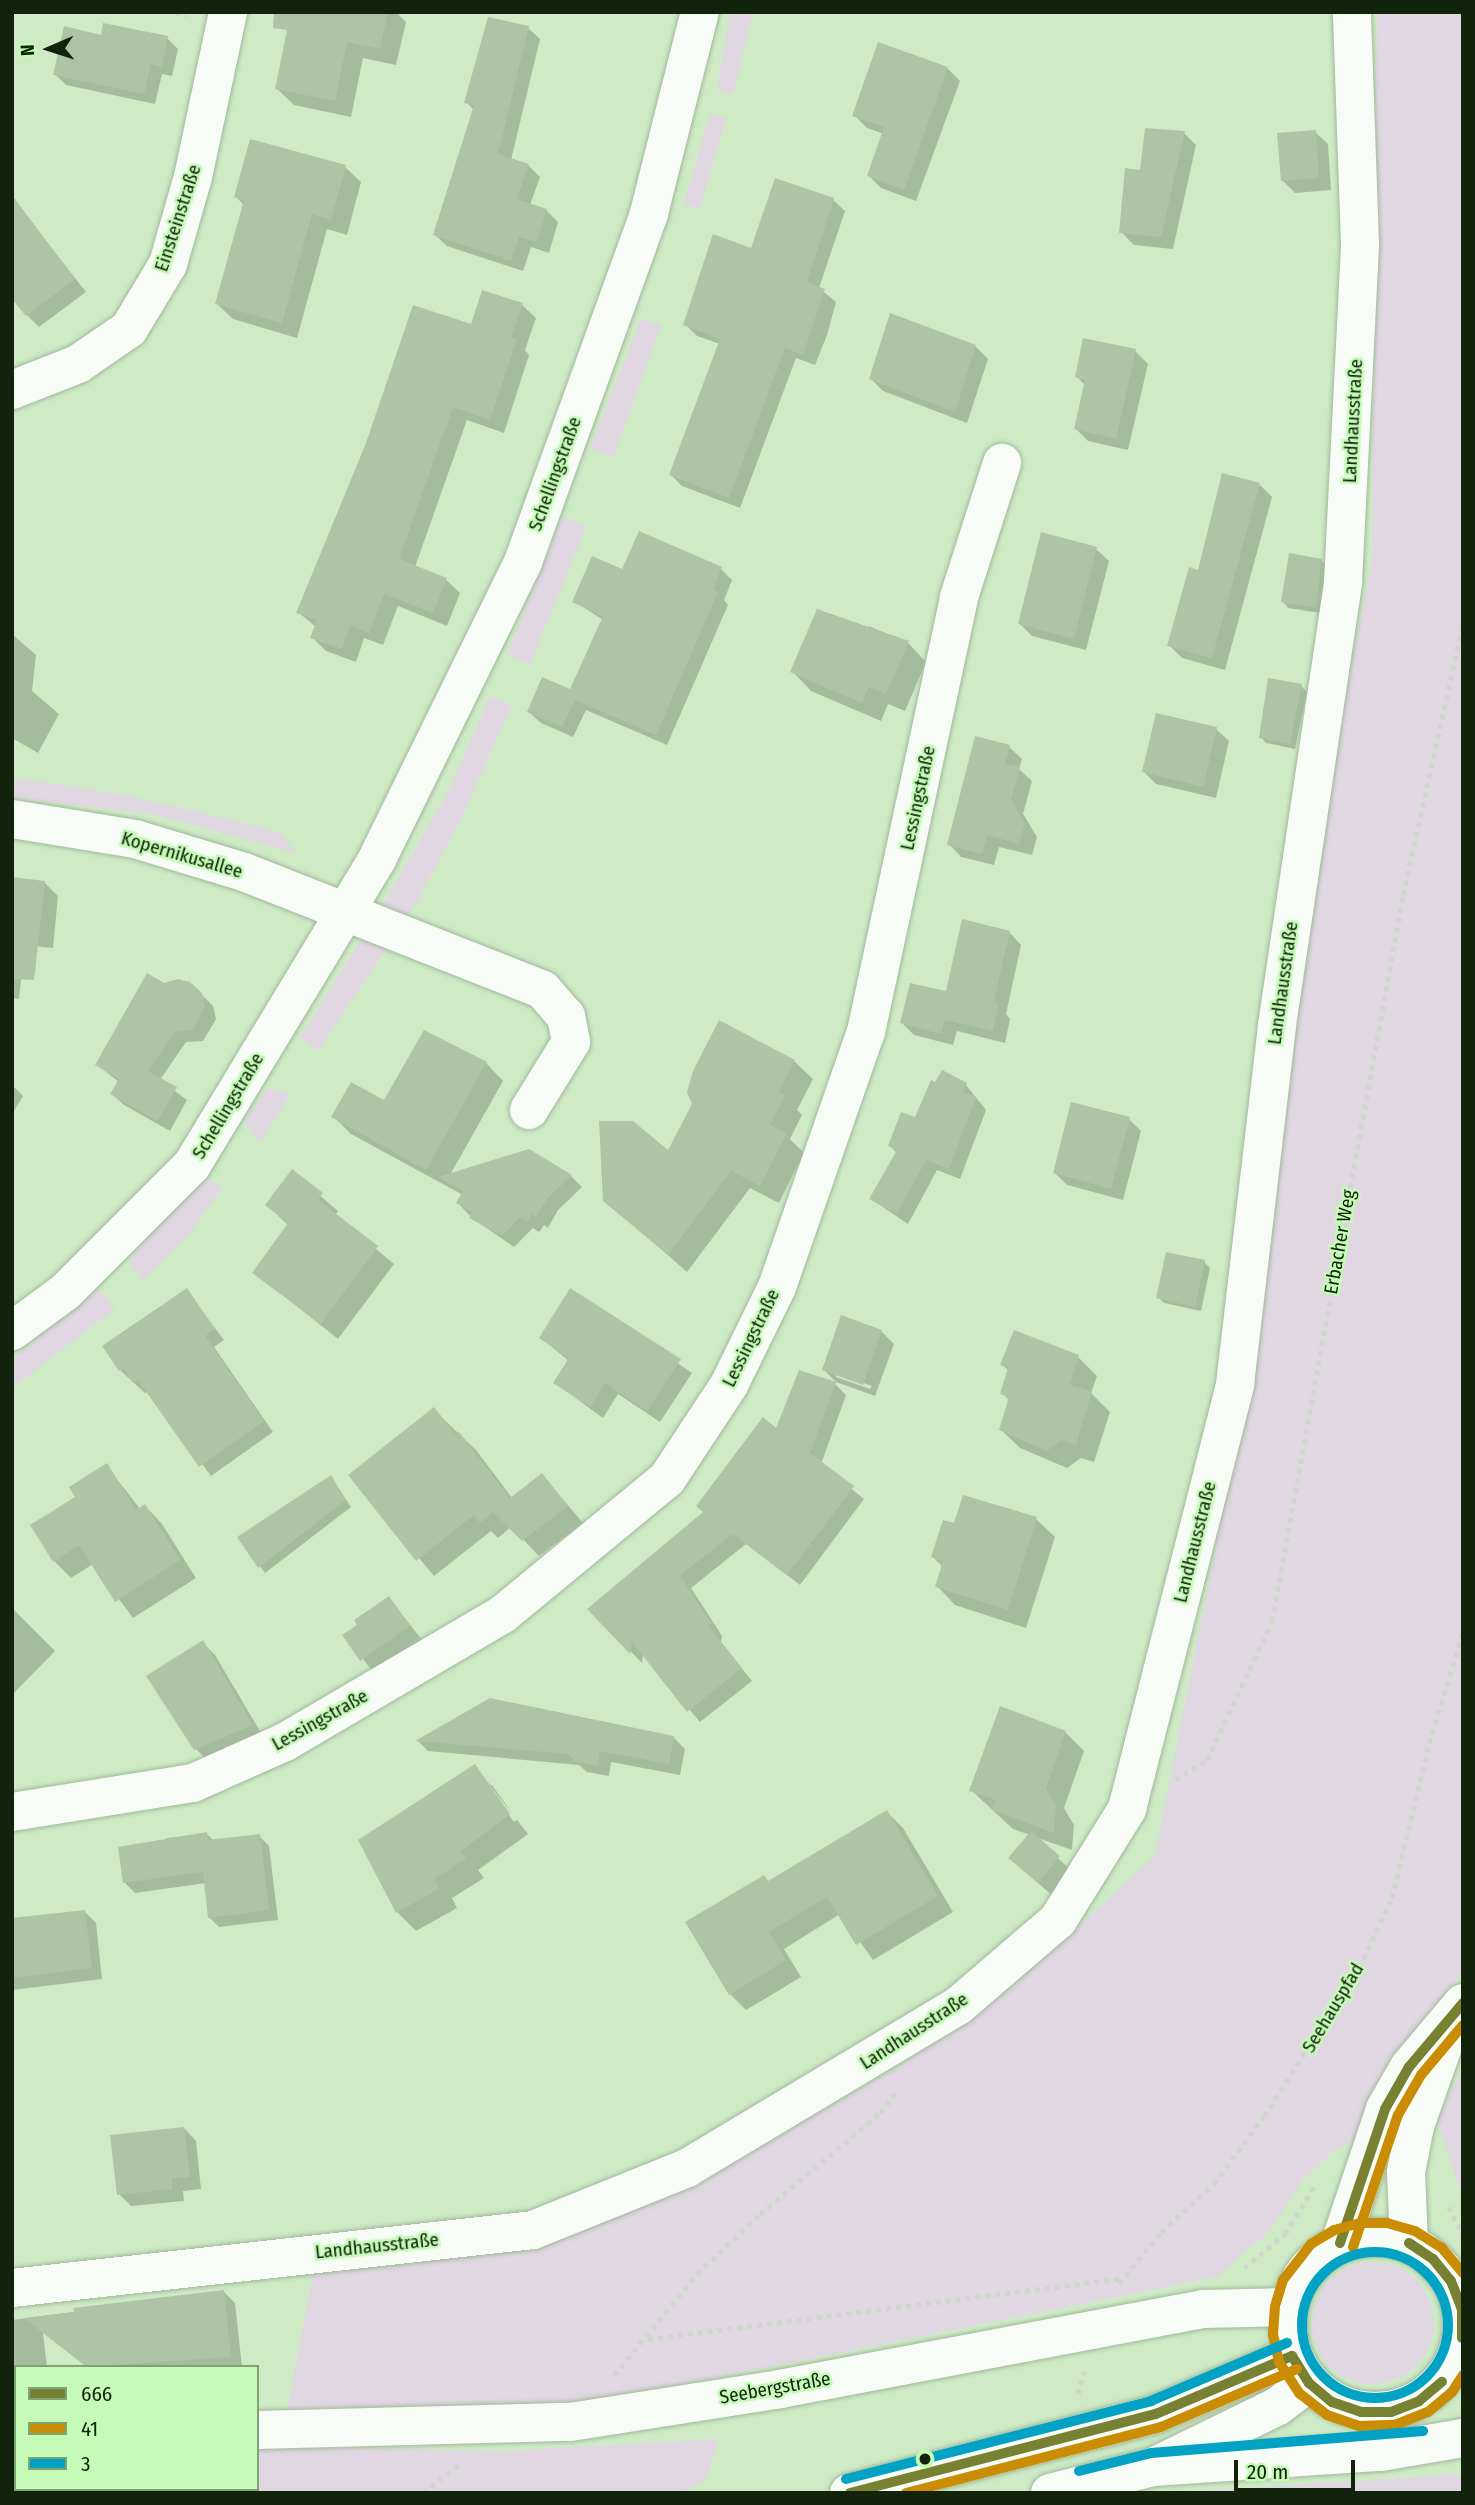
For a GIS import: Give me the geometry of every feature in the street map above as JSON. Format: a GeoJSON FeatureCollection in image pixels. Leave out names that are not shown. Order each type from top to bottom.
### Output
{"type":"FeatureCollection","features":[{"type":"Feature","properties":{"kind":"street","name":"Einsteinstraße"},"geometry":{"type":"LineString","coordinates":[[12,390],[78,364],[129,328],[167,264],[193,177],[228,12]]}},
{"type":"Feature","properties":{"kind":"street","name":"Schellingstraße"},"geometry":{"type":"LineString","coordinates":[[12,1331],[65,1292],[192,1165],[377,859],[523,562],[649,213],[700,12]]}},
{"type":"Feature","properties":{"kind":"street","name":"Landhausstraße"},"geometry":{"type":"LineString","coordinates":[[12,2288],[533,2230],[687,2168],[958,2006],[1058,1920],[1126,1809],[1236,1384],[1276,1025],[1343,582],[1360,244],[1352,12]]}},
{"type":"Feature","properties":{"kind":"street","name":"Lessingstraße"},"geometry":{"type":"LineString","coordinates":[[12,1812],[193,1783],[285,1742],[503,1615],[667,1479],[729,1385],[777,1287],[866,1032],[959,597],[1002,463]]}},
{"type":"Feature","properties":{"kind":"street","name":"Kopernikusallee"},"geometry":{"type":"LineString","coordinates":[[12,819],[135,839],[244,872],[347,910]]}},
{"type":"Feature","properties":{"kind":"street"},"geometry":{"type":"LineString","coordinates":[[347,910],[543,990],[566,1016],[571,1042],[529,1110]]}},
{"type":"Feature","properties":{"kind":"street"},"geometry":{"type":"LineString","coordinates":[[1340,2243],[1385,2109],[1409,2067],[1458,2011]]}},
{"type":"Feature","properties":{"kind":"street"},"geometry":{"type":"LineString","coordinates":[[1409,2243],[1406,2172],[1415,2126],[1458,2011]]}},
{"type":"Feature","properties":{"kind":"street"},"geometry":{"type":"LineString","coordinates":[[1385,2237],[1409,2243],[1433,2259],[1451,2281],[1462,2309],[1462,2338],[1452,2384],[1419,2401],[1381,2412],[1361,2412],[1332,2402],[1301,2369],[1289,2307],[1306,2269],[1340,2243],[1385,2237]]}},
{"type":"Feature","properties":{"kind":"street","name":"Seebergstraße"},"geometry":{"type":"LineString","coordinates":[[259,2430],[570,2422],[780,2389],[1093,2326],[1203,2309],[1289,2307]]}},
{"type":"Feature","properties":{"kind":"street"},"geometry":{"type":"LineString","coordinates":[[1153,2467],[1278,2406],[1301,2369]]}},
{"type":"Feature","properties":{"kind":"street"},"geometry":{"type":"LineString","coordinates":[[849,2493],[1156,2414],[1301,2369]]}},
{"type":"Feature","properties":{"kind":"street"},"geometry":{"type":"LineString","coordinates":[[1050,2493],[1153,2467],[1381,2452],[1463,2438]]}},
{"type":"Feature","properties":{"kind":"path","name":"Erbacher Weg"},"geometry":{"type":"LineString","coordinates":[[1126,1809],[1207,1760],[1272,1621],[1403,895],[1463,621]]}},
{"type":"Feature","properties":{"kind":"path","name":"Seehauspfad"},"geometry":{"type":"LineString","coordinates":[[1093,2326],[1123,2278],[1161,2232],[1214,2184],[1278,2096],[1359,1968],[1392,1898],[1429,1744],[1463,1632]]}},
{"type":"Feature","properties":{"kind":"path"},"geometry":{"type":"LineString","coordinates":[[903,2081],[880,2113],[760,2214],[697,2274],[647,2340],[1123,2278]]}},
{"type":"Feature","properties":{"kind":"shaded area"},"geometry":{"type":"Polygon","coordinates":[[[730,12],[753,12],[733,94],[717,90],[730,12]]]}},
{"type":"Feature","properties":{"kind":"shaded area"},"geometry":{"type":"Polygon","coordinates":[[[1377,12],[1463,12],[1463,1970],[1415,2038],[1355,2140],[1332,2152],[1302,2181],[1268,2233],[1216,2277],[524,2416],[286,2417],[314,2269],[699,2182],[898,2067],[1071,1933],[1155,1856],[1240,1423],[1300,930],[1372,559],[1377,12]]]}},
{"type":"Feature","properties":{"kind":"shaded area"},"geometry":{"type":"Polygon","coordinates":[[[710,114],[726,118],[700,209],[684,204],[710,114]]]}},
{"type":"Feature","properties":{"kind":"shaded area"},"geometry":{"type":"Polygon","coordinates":[[[641,319],[661,325],[613,458],[590,448],[641,319]]]}},
{"type":"Feature","properties":{"kind":"shaded area"},"geometry":{"type":"Polygon","coordinates":[[[563,516],[586,527],[530,665],[507,655],[563,516]]]}},
{"type":"Feature","properties":{"kind":"shaded area"},"geometry":{"type":"Polygon","coordinates":[[[490,696],[512,705],[459,823],[405,924],[379,911],[446,796],[490,696]]]}},
{"type":"Feature","properties":{"kind":"shaded area"},"geometry":{"type":"Polygon","coordinates":[[[12,778],[115,793],[280,832],[296,853],[158,815],[12,797],[12,778]]]}},
{"type":"Feature","properties":{"kind":"shaded area"},"geometry":{"type":"Polygon","coordinates":[[[369,927],[393,939],[318,1051],[300,1037],[369,927]]]}},
{"type":"Feature","properties":{"kind":"shaded area"},"geometry":{"type":"Polygon","coordinates":[[[267,1088],[291,1093],[259,1143],[245,1121],[267,1088]]]}},
{"type":"Feature","properties":{"kind":"shaded area"},"geometry":{"type":"Polygon","coordinates":[[[204,1174],[222,1189],[188,1235],[143,1281],[129,1260],[204,1174]]]}},
{"type":"Feature","properties":{"kind":"shaded area"},"geometry":{"type":"Polygon","coordinates":[[[99,1289],[115,1309],[12,1388],[15,1357],[99,1289]]]}},
{"type":"Feature","properties":{"kind":"shaded area"},"geometry":{"type":"Polygon","coordinates":[[[1463,2068],[1463,2200],[1437,2118],[1463,2068]]]}},
{"type":"Feature","properties":{"kind":"shaded area"},"geometry":{"type":"Polygon","coordinates":[[[1373,2262],[1397,2266],[1416,2280],[1430,2299],[1434,2323],[1430,2347],[1416,2366],[1397,2380],[1373,2384],[1349,2380],[1330,2366],[1316,2347],[1312,2323],[1316,2299],[1330,2280],[1349,2266],[1373,2262]]]}},
{"type":"Feature","properties":{"kind":"shaded area"},"geometry":{"type":"Polygon","coordinates":[[[718,2439],[707,2478],[681,2493],[193,2493],[259,2491],[259,2447],[504,2451],[718,2439]]]}},
{"type":"Feature","properties":{"kind":"shaded area"},"geometry":{"type":"Polygon","coordinates":[[[1463,2474],[1463,2493],[1171,2493],[1463,2474]]]}},
{"type":"Feature","properties":{"kind":"building"},"geometry":{"type":"Polygon","coordinates":[[[274,12],[388,12],[380,49],[347,42],[335,101],[275,89],[287,30],[273,28],[274,12]]]}},
{"type":"Feature","properties":{"kind":"building"},"geometry":{"type":"Polygon","coordinates":[[[488,17],[529,26],[498,154],[529,164],[517,199],[547,209],[537,242],[519,237],[511,261],[433,235],[474,105],[464,103],[488,17]]]}},
{"type":"Feature","properties":{"kind":"building"},"geometry":{"type":"Polygon","coordinates":[[[103,23],[168,36],[162,67],[151,64],[144,94],[53,75],[64,26],[101,35],[103,23]]]}},
{"type":"Feature","properties":{"kind":"building"},"geometry":{"type":"Polygon","coordinates":[[[878,42],[948,67],[904,190],[867,176],[884,127],[852,116],[878,42]]]}},
{"type":"Feature","properties":{"kind":"building"},"geometry":{"type":"Polygon","coordinates":[[[1145,128],[1185,131],[1161,237],[1119,233],[1125,168],[1140,170],[1145,128]]]}},
{"type":"Feature","properties":{"kind":"building"},"geometry":{"type":"Polygon","coordinates":[[[1316,130],[1319,178],[1281,181],[1277,133],[1316,130]]]}},
{"type":"Feature","properties":{"kind":"building"},"geometry":{"type":"Polygon","coordinates":[[[250,139],[346,165],[331,220],[312,214],[282,323],[215,304],[244,200],[234,197],[250,139]]]}},
{"type":"Feature","properties":{"kind":"building"},"geometry":{"type":"Polygon","coordinates":[[[775,178],[834,198],[807,282],[825,289],[803,355],[785,348],[729,498],[669,475],[720,339],[683,325],[713,234],[751,248],[775,178]]]}},
{"type":"Feature","properties":{"kind":"building"},"geometry":{"type":"Polygon","coordinates":[[[12,195],[75,279],[26,316],[12,299],[12,195]]]}},
{"type":"Feature","properties":{"kind":"building"},"geometry":{"type":"Polygon","coordinates":[[[482,290],[523,303],[511,338],[517,339],[490,420],[453,407],[399,559],[447,578],[433,613],[384,594],[369,633],[350,625],[342,649],[310,638],[317,620],[296,613],[366,443],[413,305],[471,324],[482,290]]]}},
{"type":"Feature","properties":{"kind":"building"},"geometry":{"type":"Polygon","coordinates":[[[890,313],[976,345],[955,412],[869,379],[890,313]]]}},
{"type":"Feature","properties":{"kind":"building"},"geometry":{"type":"Polygon","coordinates":[[[1083,338],[1136,349],[1116,439],[1074,429],[1085,380],[1075,377],[1083,338]]]}},
{"type":"Feature","properties":{"kind":"building"},"geometry":{"type":"Polygon","coordinates":[[[1222,473],[1260,483],[1212,658],[1167,646],[1189,567],[1198,570],[1222,473]]]}},
{"type":"Feature","properties":{"kind":"building"},"geometry":{"type":"Polygon","coordinates":[[[639,531],[722,567],[713,589],[718,592],[656,735],[575,700],[562,727],[527,712],[542,677],[570,689],[603,616],[572,602],[592,556],[622,569],[639,531]]]}},
{"type":"Feature","properties":{"kind":"building"},"geometry":{"type":"Polygon","coordinates":[[[1041,532],[1097,547],[1074,639],[1018,624],[1041,532]]]}},
{"type":"Feature","properties":{"kind":"building"},"geometry":{"type":"Polygon","coordinates":[[[1289,553],[1322,559],[1316,608],[1281,602],[1289,553]]]}},
{"type":"Feature","properties":{"kind":"building"},"geometry":{"type":"Polygon","coordinates":[[[817,609],[909,641],[886,694],[869,687],[862,703],[790,672],[817,609]]]}},
{"type":"Feature","properties":{"kind":"building"},"geometry":{"type":"Polygon","coordinates":[[[1268,678],[1302,684],[1290,744],[1259,738],[1268,678]]]}},
{"type":"Feature","properties":{"kind":"building"},"geometry":{"type":"Polygon","coordinates":[[[1156,713],[1217,727],[1203,787],[1142,772],[1156,713]]]}},
{"type":"Feature","properties":{"kind":"building"},"geometry":{"type":"Polygon","coordinates":[[[975,736],[1010,745],[1005,764],[1020,767],[1011,800],[1025,823],[1019,844],[987,835],[982,854],[947,845],[975,736]]]}},
{"type":"Feature","properties":{"kind":"building"},"geometry":{"type":"Polygon","coordinates":[[[12,877],[45,881],[34,980],[12,979],[12,877]]]}},
{"type":"Feature","properties":{"kind":"building"},"geometry":{"type":"Polygon","coordinates":[[[962,919],[1010,931],[994,1000],[998,1005],[993,1031],[945,1020],[941,1034],[900,1023],[910,983],[946,991],[962,919]]]}},
{"type":"Feature","properties":{"kind":"building"},"geometry":{"type":"Polygon","coordinates":[[[147,973],[164,983],[178,979],[190,982],[202,993],[205,1007],[192,1030],[175,1032],[148,1071],[177,1087],[158,1121],[110,1094],[119,1079],[95,1065],[147,973]]]}},
{"type":"Feature","properties":{"kind":"building"},"geometry":{"type":"Polygon","coordinates":[[[719,1020],[795,1060],[779,1092],[785,1096],[770,1125],[787,1133],[760,1186],[731,1171],[668,1255],[603,1201],[599,1121],[633,1121],[668,1150],[692,1104],[687,1092],[693,1071],[719,1020]]]}},
{"type":"Feature","properties":{"kind":"building"},"geometry":{"type":"Polygon","coordinates":[[[424,1030],[487,1062],[426,1170],[331,1117],[351,1082],[384,1100],[424,1030]]]}},
{"type":"Feature","properties":{"kind":"building"},"geometry":{"type":"Polygon","coordinates":[[[942,1070],[967,1083],[963,1092],[976,1097],[949,1169],[926,1160],[897,1214],[869,1199],[897,1150],[888,1146],[901,1112],[915,1117],[931,1080],[935,1082],[942,1070]]]}},
{"type":"Feature","properties":{"kind":"building"},"geometry":{"type":"Polygon","coordinates":[[[1071,1102],[1130,1117],[1111,1189],[1053,1173],[1071,1102]]]}},
{"type":"Feature","properties":{"kind":"building"},"geometry":{"type":"Polygon","coordinates":[[[529,1149],[572,1175],[547,1199],[536,1217],[532,1214],[527,1222],[520,1217],[502,1236],[469,1218],[472,1212],[456,1203],[463,1191],[438,1177],[529,1149]]]}},
{"type":"Feature","properties":{"kind":"building"},"geometry":{"type":"Polygon","coordinates":[[[292,1169],[323,1193],[318,1200],[378,1246],[321,1324],[252,1273],[288,1223],[265,1205],[292,1169]]]}},
{"type":"Feature","properties":{"kind":"building"},"geometry":{"type":"Polygon","coordinates":[[[1166,1252],[1205,1260],[1195,1307],[1156,1298],[1166,1252]]]}},
{"type":"Feature","properties":{"kind":"building"},"geometry":{"type":"Polygon","coordinates":[[[187,1288],[215,1329],[205,1336],[264,1421],[199,1467],[138,1380],[133,1383],[123,1369],[119,1371],[102,1346],[187,1288]]]}},
{"type":"Feature","properties":{"kind":"building"},"geometry":{"type":"Polygon","coordinates":[[[570,1288],[681,1359],[647,1411],[605,1383],[590,1407],[553,1383],[569,1358],[539,1338],[570,1288]]]}},
{"type":"Feature","properties":{"kind":"building"},"geometry":{"type":"Polygon","coordinates":[[[841,1315],[882,1330],[863,1385],[822,1370],[841,1315]]]}},
{"type":"Feature","properties":{"kind":"building"},"geometry":{"type":"Polygon","coordinates":[[[1014,1330],[1079,1355],[1070,1385],[1092,1391],[1076,1445],[1061,1440],[1047,1451],[999,1430],[1009,1397],[1000,1394],[1008,1368],[1000,1365],[1014,1330]]]}},
{"type":"Feature","properties":{"kind":"building"},"geometry":{"type":"Polygon","coordinates":[[[799,1370],[836,1382],[810,1453],[854,1486],[787,1575],[733,1534],[680,1575],[711,1623],[710,1628],[742,1668],[687,1712],[632,1642],[630,1654],[587,1609],[703,1512],[696,1506],[763,1417],[776,1428],[799,1370]]]}},
{"type":"Feature","properties":{"kind":"building"},"geometry":{"type":"Polygon","coordinates":[[[434,1407],[456,1435],[459,1432],[510,1498],[505,1502],[542,1473],[568,1506],[522,1541],[493,1512],[480,1523],[474,1515],[416,1561],[348,1475],[434,1407]]]}},
{"type":"Feature","properties":{"kind":"building"},"geometry":{"type":"Polygon","coordinates":[[[107,1463],[136,1510],[145,1504],[180,1560],[115,1602],[79,1545],[53,1562],[30,1525],[75,1497],[69,1487],[107,1463]]]}},
{"type":"Feature","properties":{"kind":"building"},"geometry":{"type":"Polygon","coordinates":[[[331,1475],[346,1500],[258,1568],[237,1537],[331,1475]]]}},
{"type":"Feature","properties":{"kind":"building"},"geometry":{"type":"Polygon","coordinates":[[[963,1495],[1037,1517],[1008,1610],[935,1587],[943,1561],[931,1557],[943,1520],[954,1523],[963,1495]]]}},
{"type":"Feature","properties":{"kind":"building"},"geometry":{"type":"Polygon","coordinates":[[[389,1596],[410,1626],[360,1661],[342,1635],[357,1625],[354,1620],[389,1596]]]}},
{"type":"Feature","properties":{"kind":"building"},"geometry":{"type":"Polygon","coordinates":[[[203,1640],[253,1725],[194,1750],[146,1676],[203,1640]]]}},
{"type":"Feature","properties":{"kind":"building"},"geometry":{"type":"Polygon","coordinates":[[[490,1698],[674,1736],[669,1764],[600,1751],[598,1766],[574,1761],[569,1754],[415,1741],[490,1698]]]}},
{"type":"Feature","properties":{"kind":"building"},"geometry":{"type":"Polygon","coordinates":[[[1000,1706],[1066,1731],[1046,1788],[1056,1805],[1054,1833],[992,1810],[996,1800],[969,1791],[1000,1706]]]}},
{"type":"Feature","properties":{"kind":"building"},"geometry":{"type":"Polygon","coordinates":[[[475,1764],[510,1814],[461,1851],[466,1858],[435,1879],[439,1889],[396,1913],[358,1840],[475,1764]]]}},
{"type":"Feature","properties":{"kind":"building"},"geometry":{"type":"Polygon","coordinates":[[[887,1810],[938,1896],[856,1945],[827,1897],[769,1932],[786,1960],[729,1995],[685,1922],[764,1875],[768,1881],[887,1810]]]}},
{"type":"Feature","properties":{"kind":"building"},"geometry":{"type":"Polygon","coordinates":[[[1031,1831],[1060,1856],[1038,1883],[1008,1858],[1031,1831]]]}},
{"type":"Feature","properties":{"kind":"building"},"geometry":{"type":"Polygon","coordinates":[[[207,1832],[208,1840],[260,1834],[269,1910],[208,1918],[203,1872],[123,1883],[118,1847],[207,1832]]]}},
{"type":"Feature","properties":{"kind":"building"},"geometry":{"type":"Polygon","coordinates":[[[85,1910],[92,1968],[12,1978],[12,1918],[85,1910]]]}},
{"type":"Feature","properties":{"kind":"building"},"geometry":{"type":"Polygon","coordinates":[[[184,2127],[190,2177],[172,2179],[172,2189],[117,2195],[110,2135],[184,2127]]]}},
{"type":"Feature","properties":{"kind":"building"},"geometry":{"type":"Polygon","coordinates":[[[224,2290],[231,2357],[84,2365],[24,2318],[74,2312],[73,2308],[224,2290]]]}},
{"type":"Feature","properties":{"kind":"transit line","name":"666"},"geometry":{"type":"LineString","coordinates":[[1340,2243],[1385,2109],[1409,2067],[1463,2003]]}},
{"type":"Feature","properties":{"kind":"transit line","name":"41"},"geometry":{"type":"LineString","coordinates":[[1353,2247],[1398,2115],[1421,2075],[1463,2025]]}},
{"type":"Feature","properties":{"kind":"transit line","name":"41"},"geometry":{"type":"LineString","coordinates":[[1276,2303],[1283,2280],[1311,2244],[1334,2230],[1360,2223],[1387,2223],[1415,2231],[1442,2248],[1463,2273]]}},
{"type":"Feature","properties":{"kind":"transit line","name":"666"},"geometry":{"type":"LineString","coordinates":[[1409,2243],[1433,2259],[1451,2281],[1462,2309],[1462,2338]]}},
{"type":"Feature","properties":{"kind":"transit line","name":"3"},"geometry":{"type":"LineString","coordinates":[[1375,2252],[1403,2258],[1427,2273],[1442,2297],[1448,2325],[1442,2353],[1427,2377],[1403,2392],[1375,2398],[1347,2392],[1323,2377],[1308,2353],[1302,2325],[1308,2297],[1323,2273],[1347,2258],[1375,2252]]}},
{"type":"Feature","properties":{"kind":"transit line","name":"41"},"geometry":{"type":"LineString","coordinates":[[1275,2306],[1273,2334],[1279,2362],[1299,2393],[1327,2415],[1359,2426],[1395,2425],[1428,2412],[1452,2392],[1463,2375]]}},
{"type":"Feature","properties":{"kind":"transit line","name":"3"},"geometry":{"type":"LineString","coordinates":[[846,2479],[1151,2401],[1287,2343]]}},
{"type":"Feature","properties":{"kind":"transit line","name":"666"},"geometry":{"type":"LineString","coordinates":[[1292,2356],[1309,2383],[1332,2402],[1361,2412],[1391,2412],[1419,2401],[1442,2382]]}},
{"type":"Feature","properties":{"kind":"transit line","name":"666"},"geometry":{"type":"LineString","coordinates":[[850,2493],[1156,2414],[1292,2356]]}},
{"type":"Feature","properties":{"kind":"transit line","name":"41"},"geometry":{"type":"LineString","coordinates":[[906,2493],[1161,2427],[1297,2369]]}},
{"type":"Feature","properties":{"kind":"transit line","name":"3"},"geometry":{"type":"LineString","coordinates":[[1079,2471],[1151,2453],[1423,2431]]}}]}
